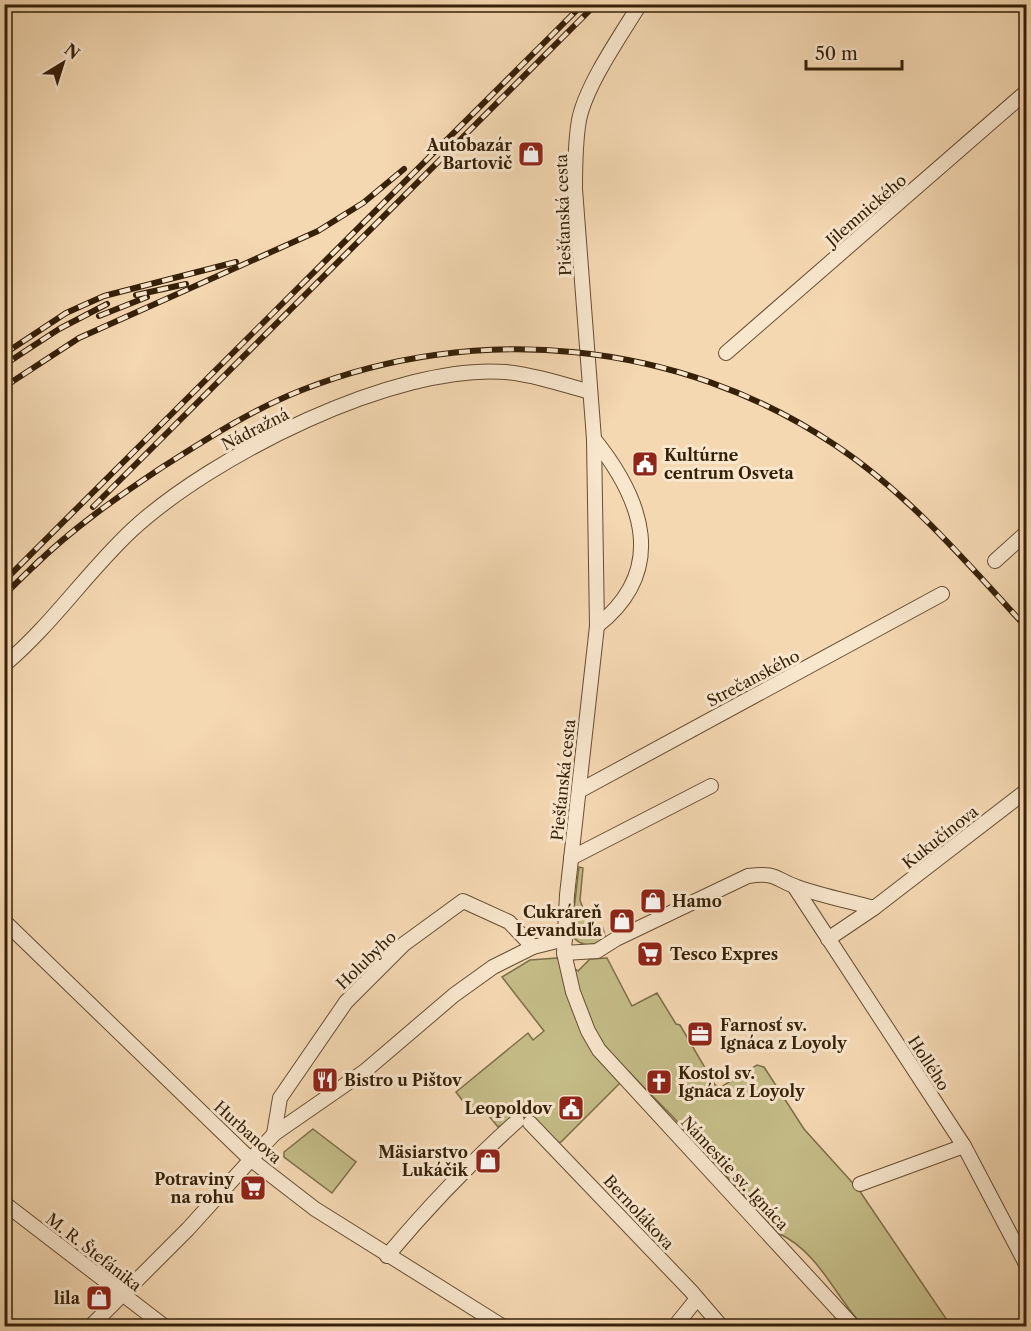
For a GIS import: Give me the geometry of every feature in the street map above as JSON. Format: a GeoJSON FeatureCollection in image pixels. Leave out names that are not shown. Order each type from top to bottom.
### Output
{"type":"FeatureCollection","features":[{"type":"Feature","properties":{"kind":"street","name":"Piešťanská cesta"},"geometry":{"type":"LineString","coordinates":[[565,939],[571,858],[597,626],[594,439],[575,189],[580,118],[596,81],[640,4]]}},
{"type":"Feature","properties":{"kind":"street","name":"Jilemnického"},"geometry":{"type":"LineString","coordinates":[[726,353],[1026,92]]}},
{"type":"Feature","properties":{"kind":"street","name":"Nádražná"},"geometry":{"type":"LineString","coordinates":[[4,665],[132,530],[183,489],[234,457],[273,437],[353,402],[439,378],[505,372],[534,376],[590,392]]}},
{"type":"Feature","properties":{"kind":"street"},"geometry":{"type":"LineString","coordinates":[[594,439],[618,470],[636,506],[642,551],[626,599],[597,626]]}},
{"type":"Feature","properties":{"kind":"street"},"geometry":{"type":"LineString","coordinates":[[995,561],[1026,533]]}},
{"type":"Feature","properties":{"kind":"street","name":"Strečanského"},"geometry":{"type":"LineString","coordinates":[[579,791],[942,594]]}},
{"type":"Feature","properties":{"kind":"street"},"geometry":{"type":"LineString","coordinates":[[571,858],[711,786]]}},
{"type":"Feature","properties":{"kind":"street","name":"Kukučínova"},"geometry":{"type":"LineString","coordinates":[[828,939],[874,908],[1026,791]]}},
{"type":"Feature","properties":{"kind":"street"},"geometry":{"type":"LineString","coordinates":[[564,953],[597,951],[616,939],[748,876],[765,874],[778,876],[794,886],[874,908]]}},
{"type":"Feature","properties":{"kind":"street","name":"Hollého"},"geometry":{"type":"LineString","coordinates":[[794,886],[964,1146],[1026,1264]]}},
{"type":"Feature","properties":{"kind":"street","name":"Holubyho"},"geometry":{"type":"LineString","coordinates":[[274,1134],[280,1098],[346,1002],[404,944],[463,901],[509,922],[533,947]]}},
{"type":"Feature","properties":{"kind":"street","name":"Hurbanova"},"geometry":{"type":"LineString","coordinates":[[4,921],[249,1158],[315,1209],[502,1326]]}},
{"type":"Feature","properties":{"kind":"street"},"geometry":{"type":"LineString","coordinates":[[91,1326],[188,1229],[249,1158],[274,1134],[365,1071],[454,995],[493,967],[533,947],[565,939]]}},
{"type":"Feature","properties":{"kind":"street","name":"Námestie sv. Ignáca"},"geometry":{"type":"LineString","coordinates":[[565,939],[564,953],[573,992],[588,1031],[599,1050],[854,1326]]}},
{"type":"Feature","properties":{"kind":"street","name":"Bernolákova"},"geometry":{"type":"LineString","coordinates":[[387,1256],[430,1203],[471,1162],[524,1122],[721,1326]]}},
{"type":"Feature","properties":{"kind":"street"},"geometry":{"type":"LineString","coordinates":[[860,1185],[964,1146]]}},
{"type":"Feature","properties":{"kind":"street","name":"M. R. Štefánika"},"geometry":{"type":"LineString","coordinates":[[4,1203],[164,1326]]}},
{"type":"Feature","properties":{"kind":"street"},"geometry":{"type":"LineString","coordinates":[[675,1326],[696,1299]]}},
{"type":"Feature","properties":{"kind":"shaded area"},"geometry":{"type":"Polygon","coordinates":[[[579,867],[583,868],[580,900],[589,925],[603,928],[605,936],[592,945],[579,942],[571,935],[579,867]]]}},
{"type":"Feature","properties":{"kind":"shaded area"},"geometry":{"type":"Polygon","coordinates":[[[557,958],[578,971],[590,959],[607,958],[632,1006],[657,993],[676,1024],[680,1025],[715,1085],[721,1087],[757,1065],[764,1067],[804,1129],[859,1190],[951,1326],[863,1326],[804,1251],[778,1233],[630,1073],[561,1142],[555,1143],[535,1123],[524,1118],[498,1127],[481,1106],[472,1113],[456,1092],[528,1033],[533,1040],[544,1031],[502,977],[530,960],[557,958]]]}},
{"type":"Feature","properties":{"kind":"shaded area"},"geometry":{"type":"Polygon","coordinates":[[[313,1129],[356,1162],[332,1193],[284,1157],[284,1152],[313,1129]]]}},
{"type":"Feature","properties":{"kind":"railway"},"geometry":{"type":"LineString","coordinates":[[4,581],[583,4]]}},
{"type":"Feature","properties":{"kind":"railway"},"geometry":{"type":"LineString","coordinates":[[93,507],[596,4]]}},
{"type":"Feature","properties":{"kind":"railway"},"geometry":{"type":"LineString","coordinates":[[4,387],[79,338],[318,231],[363,203],[404,169]]}},
{"type":"Feature","properties":{"kind":"railway"},"geometry":{"type":"LineString","coordinates":[[4,354],[66,313],[104,296],[236,262]]}},
{"type":"Feature","properties":{"kind":"railway"},"geometry":{"type":"LineString","coordinates":[[136,295],[186,284]]}},
{"type":"Feature","properties":{"kind":"railway"},"geometry":{"type":"LineString","coordinates":[[99,316],[147,297]]}},
{"type":"Feature","properties":{"kind":"railway"},"geometry":{"type":"LineString","coordinates":[[4,365],[59,329],[107,304]]}},
{"type":"Feature","properties":{"kind":"railway"},"geometry":{"type":"LineString","coordinates":[[34,566],[95,514],[161,468],[247,416],[302,390],[368,368],[437,355],[506,349],[575,352],[644,363],[710,382],[774,410],[835,445],[862,464],[912,507],[1026,627]]}},
{"type":"Feature","properties":{"kind":"railway"},"geometry":{"type":"LineString","coordinates":[[4,595],[40,560]]}},
{"type":"Feature","properties":{"kind":"place","name":"Autobazár Bartovič"},"geometry":{"type":"Point","coordinates":[531,154]}},
{"type":"Feature","properties":{"kind":"place","name":"Kultúrne centrum Osveta"},"geometry":{"type":"Point","coordinates":[645,464]}},
{"type":"Feature","properties":{"kind":"place","name":"Hamo"},"geometry":{"type":"Point","coordinates":[653,901]}},
{"type":"Feature","properties":{"kind":"place","name":"Cukráreň Levanduľa"},"geometry":{"type":"Point","coordinates":[622,921]}},
{"type":"Feature","properties":{"kind":"place","name":"Tesco Expres"},"geometry":{"type":"Point","coordinates":[650,954]}},
{"type":"Feature","properties":{"kind":"place","name":"Farnosť sv. Ignáca z Loyoly"},"geometry":{"type":"Point","coordinates":[700,1034]}},
{"type":"Feature","properties":{"kind":"place","name":"Bistro u Pištov"},"geometry":{"type":"Point","coordinates":[325,1080]}},
{"type":"Feature","properties":{"kind":"place","name":"Kostol sv. Ignáca z Loyoly"},"geometry":{"type":"Point","coordinates":[659,1082]}},
{"type":"Feature","properties":{"kind":"place","name":"Leopoldov"},"geometry":{"type":"Point","coordinates":[571,1108]}},
{"type":"Feature","properties":{"kind":"place","name":"Mäsiarstvo Lukáčik"},"geometry":{"type":"Point","coordinates":[488,1161]}},
{"type":"Feature","properties":{"kind":"place","name":"Potraviny na rohu"},"geometry":{"type":"Point","coordinates":[253,1188]}},
{"type":"Feature","properties":{"kind":"place","name":"lila"},"geometry":{"type":"Point","coordinates":[99,1298]}}]}
